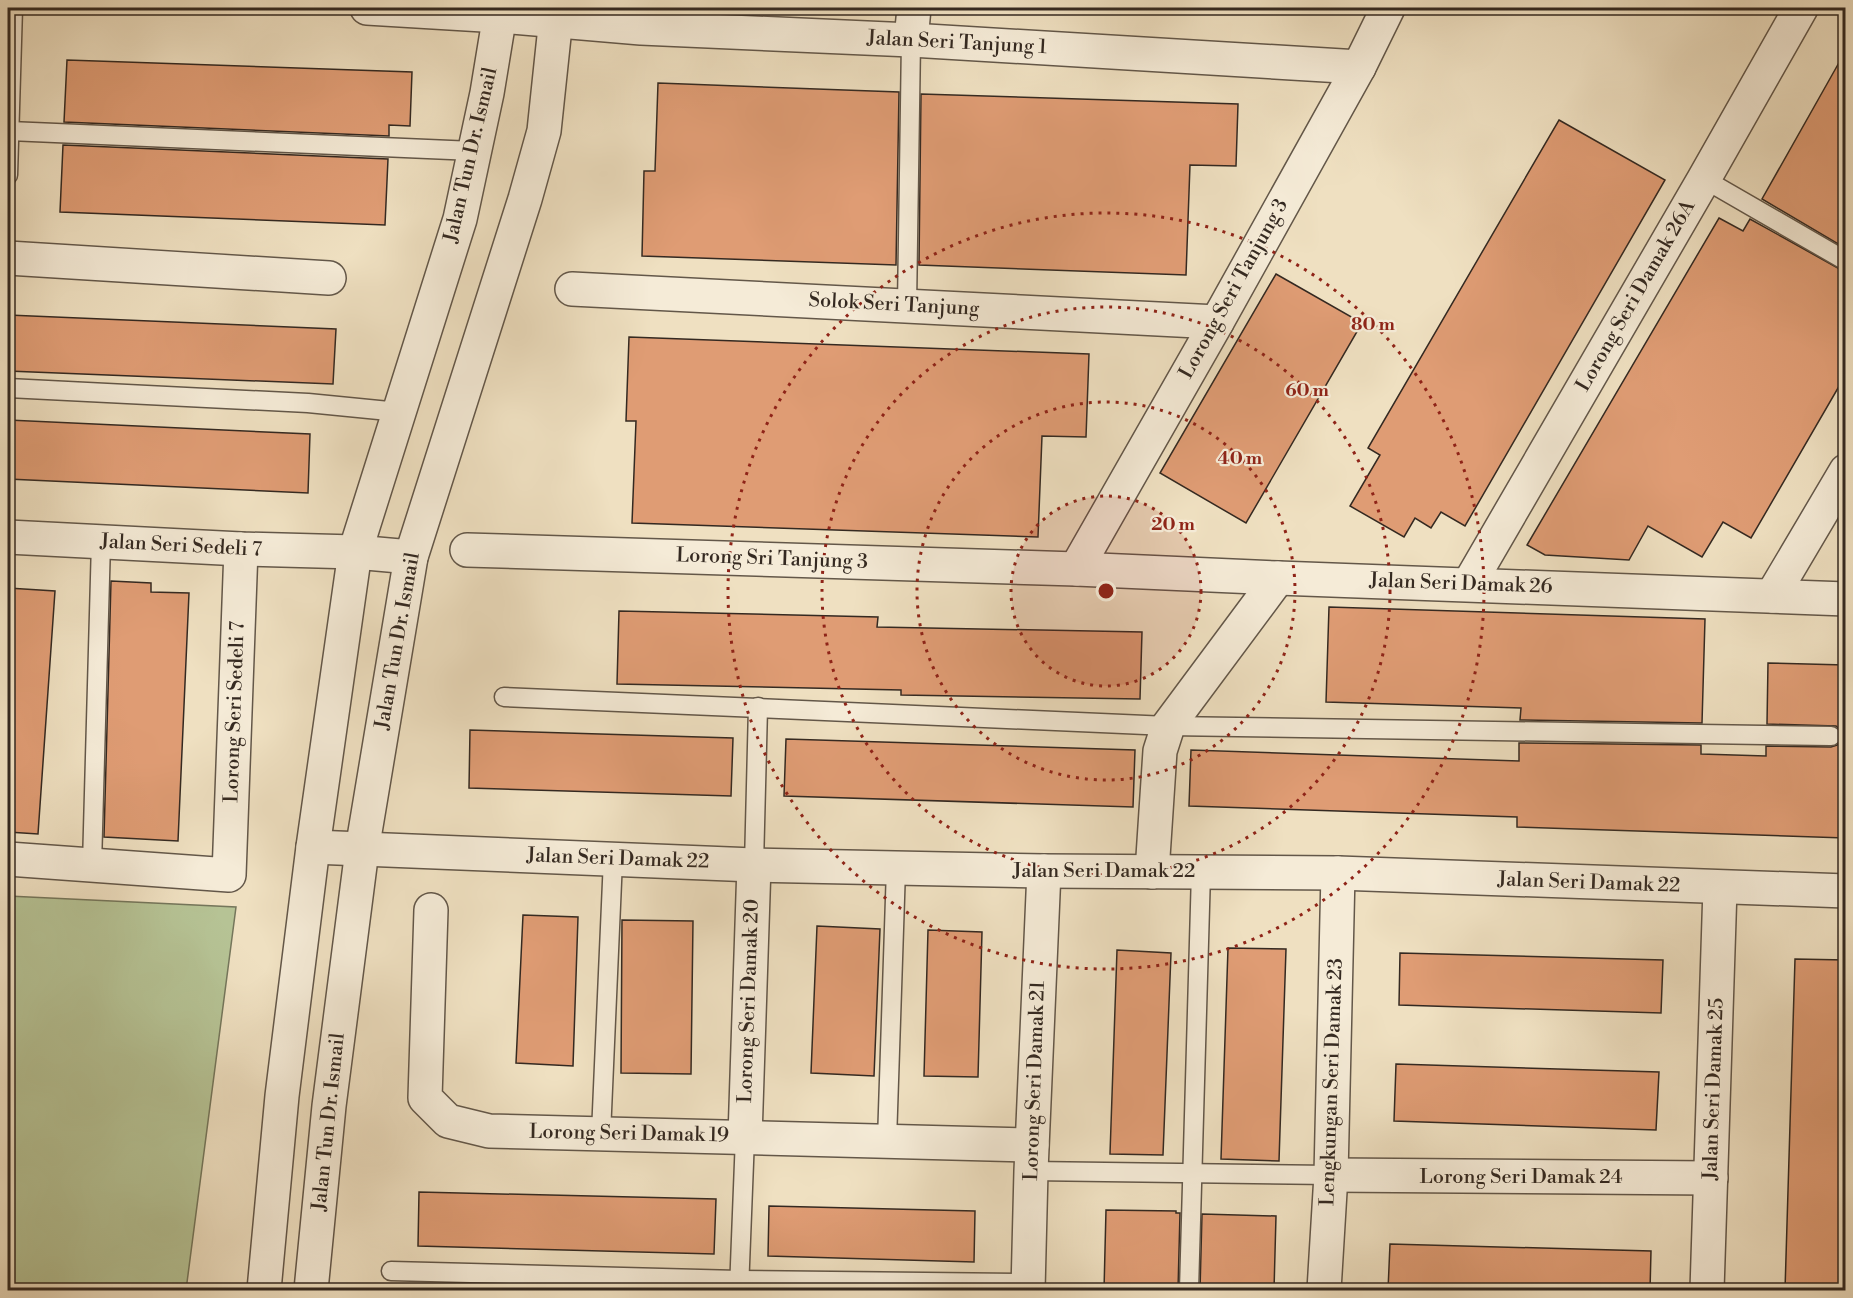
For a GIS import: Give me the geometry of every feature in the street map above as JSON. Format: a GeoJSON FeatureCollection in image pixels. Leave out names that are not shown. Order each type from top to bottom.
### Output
{"type":"FeatureCollection","features":[{"type":"Feature","properties":{"kind":"street","name":"Jalan Seri Tanjung 1"},"geometry":{"type":"LineString","coordinates":[[366,8],[642,18],[911,40],[1359,67]]}},
{"type":"Feature","properties":{"kind":"street"},"geometry":{"type":"LineString","coordinates":[[911,40],[914,8]]}},
{"type":"Feature","properties":{"kind":"street","name":"Lorong Seri Tanjung 3"},"geometry":{"type":"LineString","coordinates":[[1076,569],[1359,67],[1388,8]]}},
{"type":"Feature","properties":{"kind":"street","name":"Lorong Seri Damak 26A"},"geometry":{"type":"LineString","coordinates":[[1469,584],[1801,8]]}},
{"type":"Feature","properties":{"kind":"street","name":"Jalan Tun Dr. Ismail"},"geometry":{"type":"LineString","coordinates":[[264,1290],[282,1096],[313,847],[356,552],[460,219],[487,93],[500,12]]}},
{"type":"Feature","properties":{"kind":"street","name":"Jalan Tun Dr. Ismail"},"geometry":{"type":"LineString","coordinates":[[311,1290],[329,1106],[362,850],[411,556],[541,143],[556,14]]}},
{"type":"Feature","properties":{"kind":"street"},"geometry":{"type":"LineString","coordinates":[[8,258],[329,278]]}},
{"type":"Feature","properties":{"kind":"street","name":"Solok Seri Tanjung"},"geometry":{"type":"LineString","coordinates":[[572,289],[1217,322]]}},
{"type":"Feature","properties":{"kind":"street"},"geometry":{"type":"LineString","coordinates":[[1772,596],[1845,471]]}},
{"type":"Feature","properties":{"kind":"street","name":"Jalan Seri Sedeli 7"},"geometry":{"type":"LineString","coordinates":[[8,537],[411,556]]}},
{"type":"Feature","properties":{"kind":"street","name":"Lorong Seri Sedeli 7"},"geometry":{"type":"LineString","coordinates":[[92,865],[229,875],[241,549]]}},
{"type":"Feature","properties":{"kind":"street","name":"Lorong Sri Tanjung 3"},"geometry":{"type":"LineString","coordinates":[[468,550],[1076,569]]}},
{"type":"Feature","properties":{"kind":"street","name":"Jalan Seri Damak 26"},"geometry":{"type":"LineString","coordinates":[[1076,569],[1845,598]]}},
{"type":"Feature","properties":{"kind":"street"},"geometry":{"type":"LineString","coordinates":[[1152,873],[1160,751],[1168,726],[1278,578]]}},
{"type":"Feature","properties":{"kind":"street","name":"Jalan Seri Damak 22"},"geometry":{"type":"LineString","coordinates":[[313,847],[754,865],[1044,872],[1338,873],[1845,891]]}},
{"type":"Feature","properties":{"kind":"street"},"geometry":{"type":"LineString","coordinates":[[8,859],[92,865]]}},
{"type":"Feature","properties":{"kind":"street","name":"Lorong Seri Damak 20"},"geometry":{"type":"LineString","coordinates":[[745,1137],[754,865]]}},
{"type":"Feature","properties":{"kind":"street","name":"Lorong Seri Damak 21"},"geometry":{"type":"LineString","coordinates":[[1028,1287],[1044,872]]}},
{"type":"Feature","properties":{"kind":"street","name":"Lengkungan Seri Damak 23"},"geometry":{"type":"LineString","coordinates":[[1324,1290],[1331,1175],[1338,873]]}},
{"type":"Feature","properties":{"kind":"street","name":"Jalan Seri Damak 25"},"geometry":{"type":"LineString","coordinates":[[1707,1290],[1720,888]]}},
{"type":"Feature","properties":{"kind":"street","name":"Lorong Seri Damak 19"},"geometry":{"type":"LineString","coordinates":[[431,910],[425,1098],[447,1121],[489,1131],[887,1141],[1032,1158]]}},
{"type":"Feature","properties":{"kind":"street","name":"Lorong Seri Damak 24"},"geometry":{"type":"LineString","coordinates":[[1331,1175],[1711,1178]]}},
{"type":"Feature","properties":{"kind":"lane"},"geometry":{"type":"LineString","coordinates":[[8,175],[13,8]]}},
{"type":"Feature","properties":{"kind":"lane"},"geometry":{"type":"LineString","coordinates":[[907,306],[911,40]]}},
{"type":"Feature","properties":{"kind":"lane"},"geometry":{"type":"LineString","coordinates":[[9,131],[474,151]]}},
{"type":"Feature","properties":{"kind":"lane"},"geometry":{"type":"LineString","coordinates":[[1704,179],[1845,261]]}},
{"type":"Feature","properties":{"kind":"lane"},"geometry":{"type":"LineString","coordinates":[[8,388],[308,403],[399,412]]}},
{"type":"Feature","properties":{"kind":"lane"},"geometry":{"type":"LineString","coordinates":[[92,865],[101,542]]}},
{"type":"Feature","properties":{"kind":"lane"},"geometry":{"type":"LineString","coordinates":[[504,697],[1168,726],[1831,736]]}},
{"type":"Feature","properties":{"kind":"lane"},"geometry":{"type":"LineString","coordinates":[[754,865],[758,707]]}},
{"type":"Feature","properties":{"kind":"lane"},"geometry":{"type":"LineString","coordinates":[[601,1134],[613,859]]}},
{"type":"Feature","properties":{"kind":"lane"},"geometry":{"type":"LineString","coordinates":[[887,1141],[896,868]]}},
{"type":"Feature","properties":{"kind":"lane"},"geometry":{"type":"LineString","coordinates":[[1189,1290],[1201,872]]}},
{"type":"Feature","properties":{"kind":"lane"},"geometry":{"type":"LineString","coordinates":[[739,1285],[745,1137]]}},
{"type":"Feature","properties":{"kind":"lane"},"geometry":{"type":"LineString","coordinates":[[1032,1158],[1193,1173],[1331,1175]]}},
{"type":"Feature","properties":{"kind":"lane"},"geometry":{"type":"LineString","coordinates":[[391,1271],[739,1285],[1028,1287]]}},
{"type":"Feature","properties":{"kind":"green space"},"geometry":{"type":"Polygon","coordinates":[[[8,896],[236,907],[186,1290],[8,1290],[8,896]]]}},
{"type":"Feature","properties":{"kind":"building"},"geometry":{"type":"Polygon","coordinates":[[[1845,52],[1845,248],[1762,199],[1845,52]]]}},
{"type":"Feature","properties":{"kind":"building"},"geometry":{"type":"Polygon","coordinates":[[[67,60],[412,72],[410,126],[389,125],[389,136],[64,122],[67,60]]]}},
{"type":"Feature","properties":{"kind":"building"},"geometry":{"type":"Polygon","coordinates":[[[658,83],[899,92],[896,265],[642,256],[644,171],[655,171],[658,83]]]}},
{"type":"Feature","properties":{"kind":"building"},"geometry":{"type":"Polygon","coordinates":[[[921,94],[1238,104],[1236,166],[1190,165],[1186,275],[919,265],[921,94]]]}},
{"type":"Feature","properties":{"kind":"building"},"geometry":{"type":"Polygon","coordinates":[[[1559,120],[1665,180],[1465,526],[1441,512],[1431,528],[1415,518],[1404,537],[1350,506],[1380,455],[1368,448],[1559,120]]]}},
{"type":"Feature","properties":{"kind":"building"},"geometry":{"type":"Polygon","coordinates":[[[63,145],[388,159],[385,225],[60,212],[63,145]]]}},
{"type":"Feature","properties":{"kind":"building"},"geometry":{"type":"Polygon","coordinates":[[[1719,218],[1743,231],[1750,219],[1845,272],[1845,376],[1751,538],[1723,522],[1702,557],[1648,526],[1629,560],[1545,555],[1527,545],[1719,218]]]}},
{"type":"Feature","properties":{"kind":"building"},"geometry":{"type":"Polygon","coordinates":[[[1276,274],[1362,323],[1246,523],[1160,473],[1276,274]]]}},
{"type":"Feature","properties":{"kind":"building"},"geometry":{"type":"Polygon","coordinates":[[[8,315],[336,329],[333,384],[8,371],[8,315]]]}},
{"type":"Feature","properties":{"kind":"building"},"geometry":{"type":"Polygon","coordinates":[[[629,337],[1089,354],[1086,437],[1042,436],[1038,537],[632,523],[636,421],[626,421],[629,337]]]}},
{"type":"Feature","properties":{"kind":"building"},"geometry":{"type":"Polygon","coordinates":[[[8,420],[310,434],[308,493],[8,479],[8,420]]]}},
{"type":"Feature","properties":{"kind":"building"},"geometry":{"type":"Polygon","coordinates":[[[111,581],[151,583],[151,592],[189,593],[178,841],[104,837],[111,581]]]}},
{"type":"Feature","properties":{"kind":"building"},"geometry":{"type":"Polygon","coordinates":[[[8,588],[55,591],[38,834],[8,832],[8,588]]]}},
{"type":"Feature","properties":{"kind":"building"},"geometry":{"type":"Polygon","coordinates":[[[1329,607],[1705,619],[1702,723],[1520,720],[1521,708],[1326,702],[1329,607]]]}},
{"type":"Feature","properties":{"kind":"building"},"geometry":{"type":"Polygon","coordinates":[[[619,611],[878,617],[877,627],[1142,632],[1140,699],[901,695],[901,690],[617,684],[619,611]]]}},
{"type":"Feature","properties":{"kind":"building"},"geometry":{"type":"Polygon","coordinates":[[[1768,663],[1845,665],[1845,838],[1517,827],[1517,817],[1189,806],[1191,750],[1519,761],[1519,743],[1701,745],[1701,754],[1766,756],[1766,746],[1831,747],[1837,745],[1842,736],[1836,726],[1767,724],[1768,663]]]}},
{"type":"Feature","properties":{"kind":"building"},"geometry":{"type":"Polygon","coordinates":[[[470,730],[733,738],[731,796],[469,788],[470,730]]]}},
{"type":"Feature","properties":{"kind":"building"},"geometry":{"type":"Polygon","coordinates":[[[786,739],[1135,750],[1133,807],[784,796],[786,739]]]}},
{"type":"Feature","properties":{"kind":"building"},"geometry":{"type":"Polygon","coordinates":[[[523,915],[578,917],[573,1066],[516,1063],[523,915]]]}},
{"type":"Feature","properties":{"kind":"building"},"geometry":{"type":"Polygon","coordinates":[[[622,920],[693,921],[691,1074],[621,1073],[622,920]]]}},
{"type":"Feature","properties":{"kind":"building"},"geometry":{"type":"Polygon","coordinates":[[[817,926],[880,929],[874,1076],[811,1073],[817,926]]]}},
{"type":"Feature","properties":{"kind":"building"},"geometry":{"type":"Polygon","coordinates":[[[928,930],[982,932],[978,1077],[924,1076],[928,930]]]}},
{"type":"Feature","properties":{"kind":"building"},"geometry":{"type":"Polygon","coordinates":[[[1228,948],[1286,949],[1279,1161],[1221,1159],[1228,948]]]}},
{"type":"Feature","properties":{"kind":"building"},"geometry":{"type":"Polygon","coordinates":[[[1117,950],[1171,953],[1163,1155],[1110,1154],[1117,950]]]}},
{"type":"Feature","properties":{"kind":"building"},"geometry":{"type":"Polygon","coordinates":[[[1400,953],[1663,960],[1661,1013],[1399,1005],[1400,953]]]}},
{"type":"Feature","properties":{"kind":"building"},"geometry":{"type":"Polygon","coordinates":[[[1795,959],[1845,960],[1845,1290],[1785,1290],[1795,959]]]}},
{"type":"Feature","properties":{"kind":"building"},"geometry":{"type":"Polygon","coordinates":[[[1396,1064],[1659,1072],[1656,1130],[1394,1121],[1396,1064]]]}},
{"type":"Feature","properties":{"kind":"building"},"geometry":{"type":"Polygon","coordinates":[[[419,1192],[716,1199],[714,1254],[418,1246],[419,1192]]]}},
{"type":"Feature","properties":{"kind":"building"},"geometry":{"type":"Polygon","coordinates":[[[769,1206],[975,1211],[974,1262],[768,1256],[769,1206]]]}},
{"type":"Feature","properties":{"kind":"building"},"geometry":{"type":"Polygon","coordinates":[[[1106,1210],[1176,1211],[1180,1213],[1178,1290],[1104,1290],[1106,1210]]]}},
{"type":"Feature","properties":{"kind":"building"},"geometry":{"type":"Polygon","coordinates":[[[1202,1214],[1276,1216],[1274,1290],[1200,1290],[1202,1214]]]}},
{"type":"Feature","properties":{"kind":"building"},"geometry":{"type":"Polygon","coordinates":[[[1390,1244],[1651,1251],[1650,1290],[1388,1290],[1390,1244]]]}}]}
